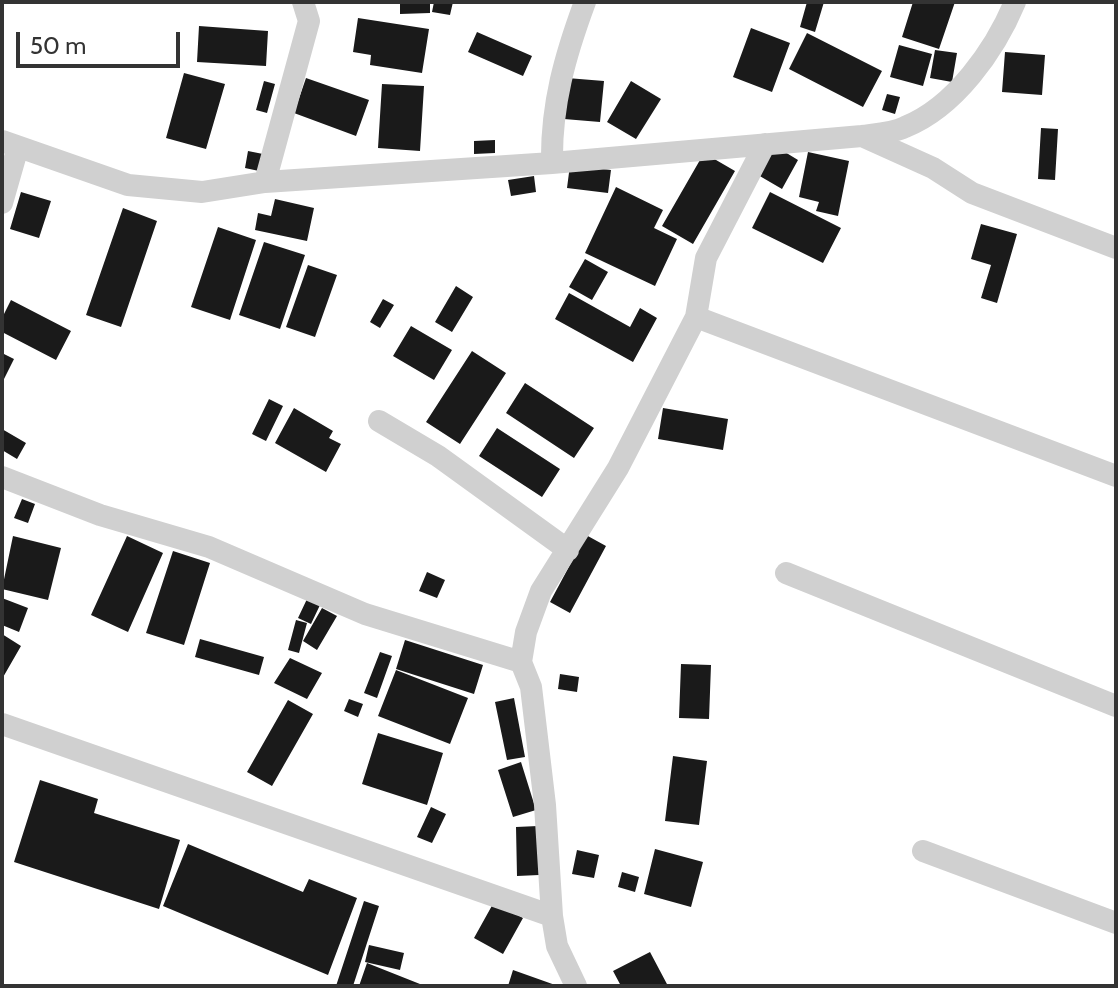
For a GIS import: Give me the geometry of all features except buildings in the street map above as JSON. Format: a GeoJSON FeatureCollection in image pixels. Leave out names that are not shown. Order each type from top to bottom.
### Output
{"type":"FeatureCollection","features":[{"type":"Feature","properties":{"kind":"street"},"geometry":{"type":"LineString","coordinates":[[265,182],[309,21],[303,2]]}},
{"type":"Feature","properties":{"kind":"street"},"geometry":{"type":"LineString","coordinates":[[552,163],[551,120],[585,2]]}},
{"type":"Feature","properties":{"kind":"street"},"geometry":{"type":"LineString","coordinates":[[2,203],[10,144],[128,185],[202,192],[265,182],[552,163],[862,136],[904,128],[930,113],[984,61],[1000,38],[1015,2]]}},
{"type":"Feature","properties":{"kind":"street"},"geometry":{"type":"LineString","coordinates":[[862,136],[933,168],[997,205],[1116,248]]}},
{"type":"Feature","properties":{"kind":"street"},"geometry":{"type":"LineString","coordinates":[[576,986],[557,946],[531,687],[521,662],[531,612],[618,468],[696,317],[706,258],[765,144]]}},
{"type":"Feature","properties":{"kind":"street"},"geometry":{"type":"LineString","coordinates":[[696,317],[1116,476]]}},
{"type":"Feature","properties":{"kind":"street"},"geometry":{"type":"LineString","coordinates":[[379,421],[438,456],[568,550]]}},
{"type":"Feature","properties":{"kind":"street"},"geometry":{"type":"LineString","coordinates":[[2,477],[100,515],[209,547],[365,614],[521,662]]}},
{"type":"Feature","properties":{"kind":"street"},"geometry":{"type":"LineString","coordinates":[[786,573],[1116,706]]}},
{"type":"Feature","properties":{"kind":"street"},"geometry":{"type":"LineString","coordinates":[[2,724],[552,916]]}},
{"type":"Feature","properties":{"kind":"street"},"geometry":{"type":"LineString","coordinates":[[923,851],[1116,923]]}}]}
